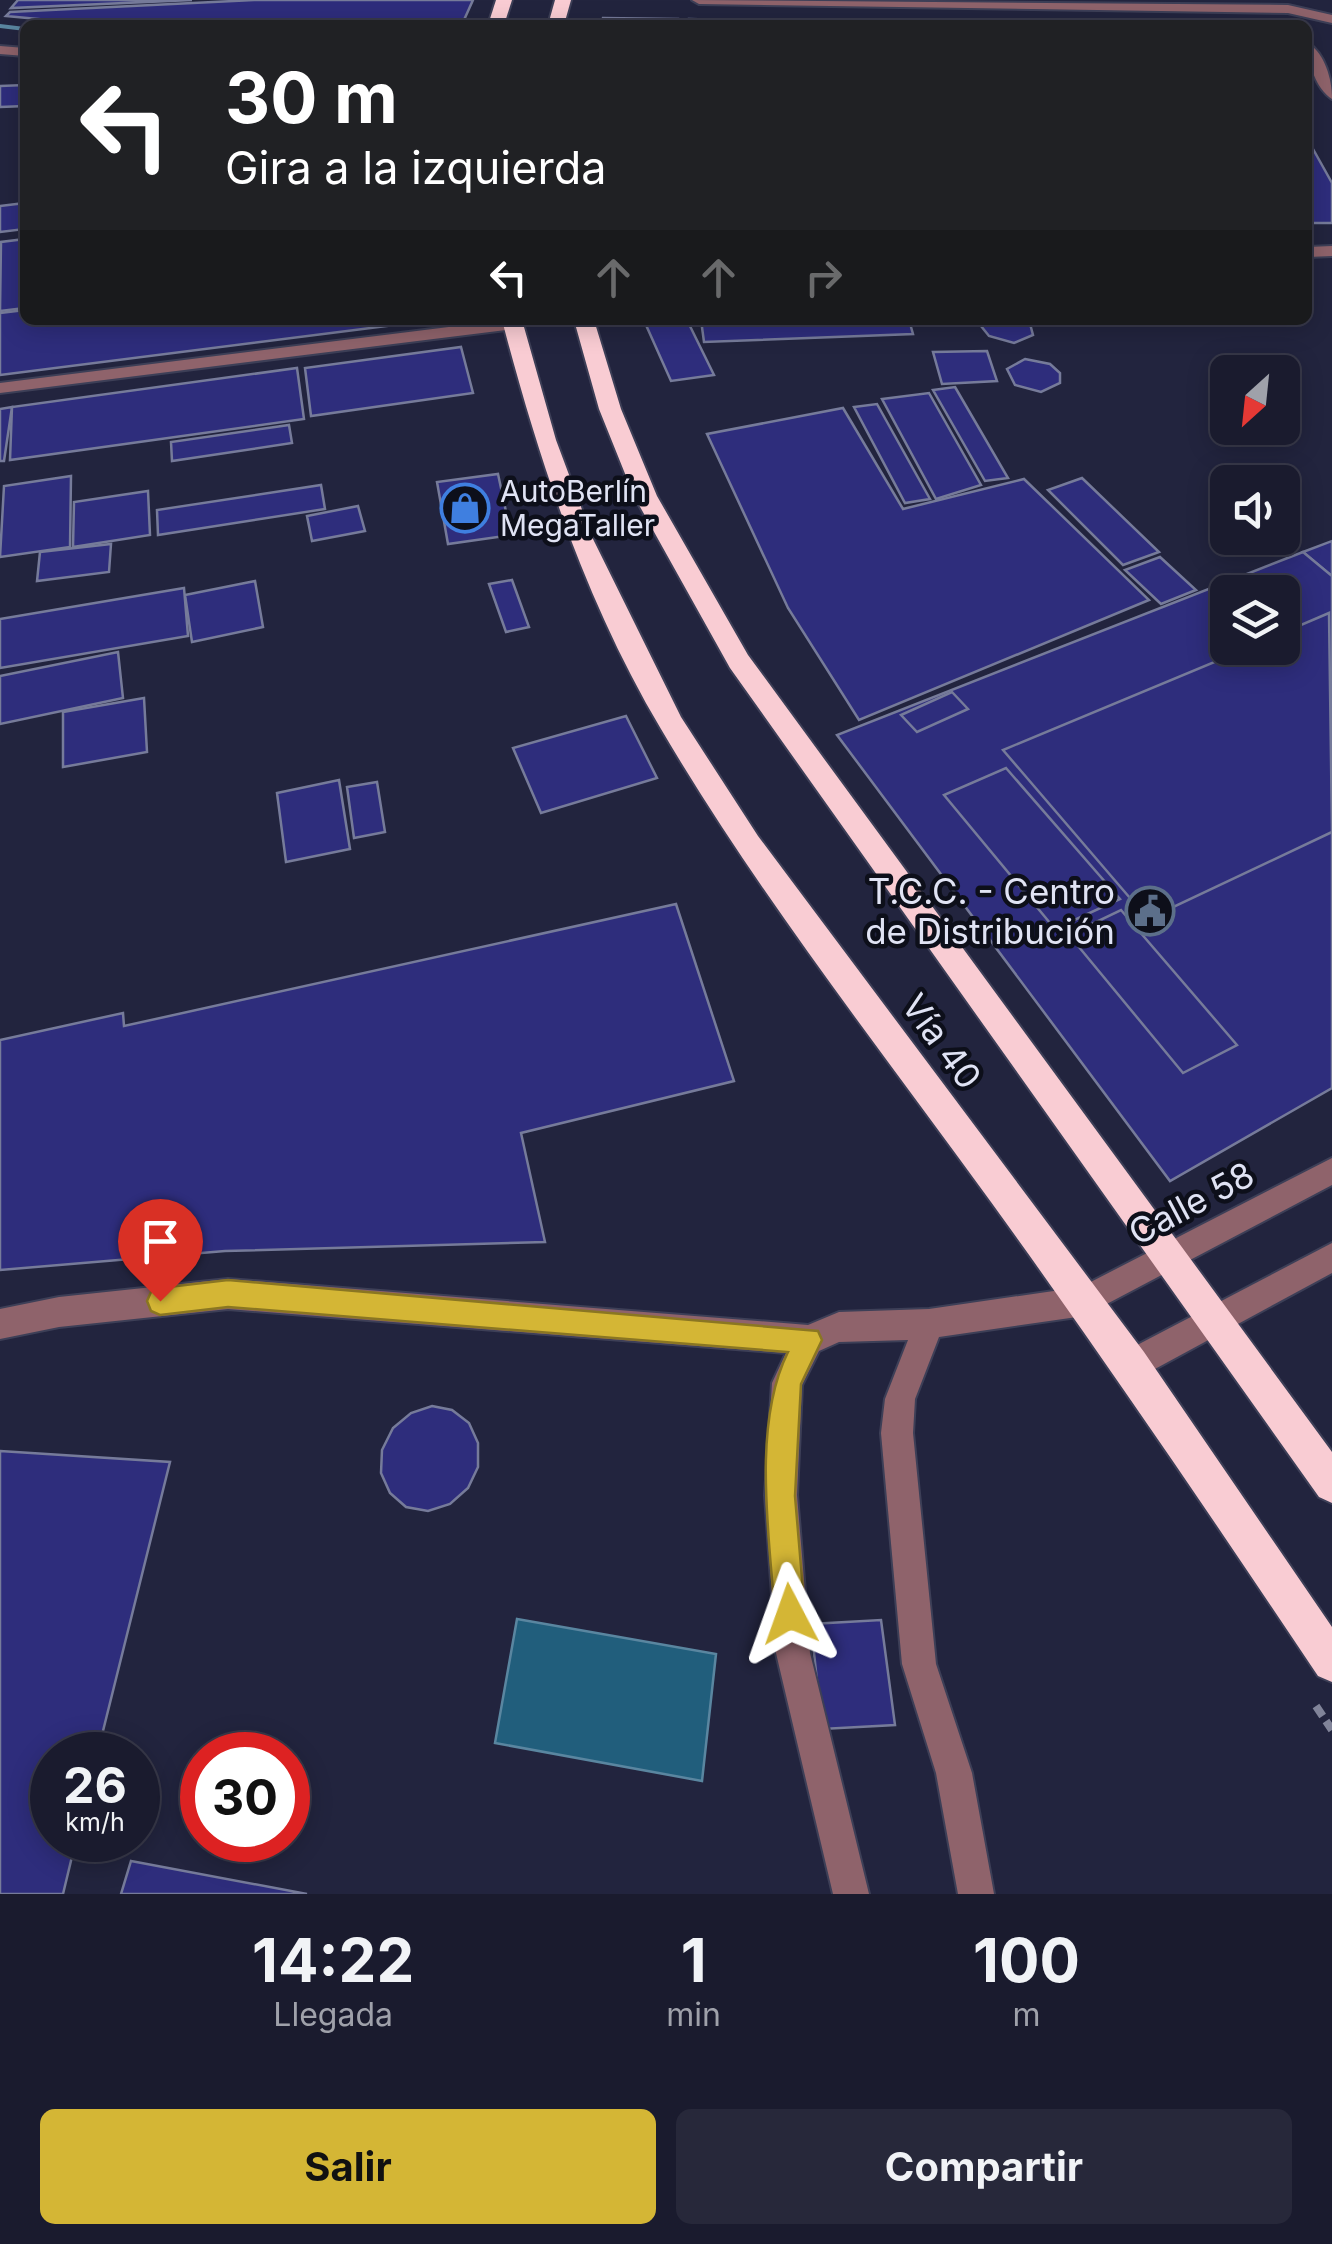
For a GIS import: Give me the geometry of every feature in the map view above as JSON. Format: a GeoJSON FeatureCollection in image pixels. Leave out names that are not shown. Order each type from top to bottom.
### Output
{"type":"FeatureCollection","features":[{"type":"Feature","properties":{"kind":"highway","name":"Vía 40"},"geometry":{"type":"LineString","coordinates":[[514,325],[545,440],[581,539],[670,722],[748,844],[1130,1364],[1332,1662]]}},
{"type":"Feature","properties":{"kind":"highway","name":"Vía 40"},"geometry":{"type":"LineString","coordinates":[[585,325],[616,429],[696,592],[801,750],[1332,1484]]}},
{"type":"Feature","properties":{"kind":"street"},"geometry":{"type":"LineString","coordinates":[[699,0],[1288,5],[1332,19]]}},
{"type":"Feature","properties":{"kind":"street"},"geometry":{"type":"LineString","coordinates":[[1312,55],[1332,95]]}},
{"type":"Feature","properties":{"kind":"street"},"geometry":{"type":"LineString","coordinates":[[0,388],[490,325]]}},
{"type":"Feature","properties":{"kind":"street","name":"Calle 58"},"geometry":{"type":"LineString","coordinates":[[808,1340],[839,1326],[929,1324],[1084,1301],[1332,1171]]}},
{"type":"Feature","properties":{"kind":"street"},"geometry":{"type":"LineString","coordinates":[[1130,1364],[1332,1257]]}},
{"type":"Feature","properties":{"kind":"street"},"geometry":{"type":"LineString","coordinates":[[0,1324],[59,1312],[228,1294],[808,1340],[787,1383],[781,1496],[793,1653],[851,1894]]}},
{"type":"Feature","properties":{"kind":"street"},"geometry":{"type":"LineString","coordinates":[[929,1324],[900,1399],[897,1433],[920,1664],[954,1773],[976,1894]]}},
{"type":"Feature","properties":{"kind":"water"},"geometry":{"type":"Polygon","coordinates":[[[517,1619],[716,1654],[702,1781],[495,1743],[517,1619]]]}},
{"type":"Feature","properties":{"kind":"building"},"geometry":{"type":"Polygon","coordinates":[[[18,0],[192,0],[11,8],[18,0]]]}},
{"type":"Feature","properties":{"kind":"building"},"geometry":{"type":"Polygon","coordinates":[[[254,0],[473,0],[464,20],[49,20],[6,16],[10,12],[254,0]]]}},
{"type":"Feature","properties":{"kind":"building"},"geometry":{"type":"Polygon","coordinates":[[[603,18],[678,19],[678,20],[603,18]]]}},
{"type":"Feature","properties":{"kind":"building"},"geometry":{"type":"Polygon","coordinates":[[[20,85],[20,106],[0,107],[0,86],[20,85]]]}},
{"type":"Feature","properties":{"kind":"building"},"geometry":{"type":"Polygon","coordinates":[[[1312,147],[1332,183],[1332,223],[1312,223],[1312,147]]]}},
{"type":"Feature","properties":{"kind":"building"},"geometry":{"type":"Polygon","coordinates":[[[20,204],[20,230],[0,232],[0,206],[20,204]]]}},
{"type":"Feature","properties":{"kind":"building"},"geometry":{"type":"Polygon","coordinates":[[[20,240],[20,309],[0,311],[1,242],[20,240]]]}},
{"type":"Feature","properties":{"kind":"building"},"geometry":{"type":"Polygon","coordinates":[[[20,311],[20,325],[395,325],[0,375],[0,313],[20,311]]]}},
{"type":"Feature","properties":{"kind":"building"},"geometry":{"type":"Polygon","coordinates":[[[646,325],[689,325],[714,375],[671,381],[646,325]]]}},
{"type":"Feature","properties":{"kind":"building"},"geometry":{"type":"Polygon","coordinates":[[[702,325],[910,325],[913,334],[704,342],[702,325]]]}},
{"type":"Feature","properties":{"kind":"building"},"geometry":{"type":"Polygon","coordinates":[[[1030,325],[1033,335],[1014,343],[989,336],[981,326],[1030,325]]]}},
{"type":"Feature","properties":{"kind":"building"},"geometry":{"type":"Polygon","coordinates":[[[461,347],[473,393],[311,416],[305,368],[461,347]]]}},
{"type":"Feature","properties":{"kind":"building"},"geometry":{"type":"Polygon","coordinates":[[[987,351],[997,381],[942,384],[933,352],[987,351]]]}},
{"type":"Feature","properties":{"kind":"building"},"geometry":{"type":"Polygon","coordinates":[[[1025,359],[1050,364],[1060,373],[1060,383],[1041,392],[1015,385],[1007,369],[1025,359]]]}},
{"type":"Feature","properties":{"kind":"building"},"geometry":{"type":"Polygon","coordinates":[[[297,368],[304,419],[10,460],[12,407],[297,368]]]}},
{"type":"Feature","properties":{"kind":"building"},"geometry":{"type":"Polygon","coordinates":[[[955,387],[1008,478],[985,481],[933,390],[955,387]]]}},
{"type":"Feature","properties":{"kind":"building"},"geometry":{"type":"Polygon","coordinates":[[[929,393],[981,485],[936,499],[882,399],[929,393]]]}},
{"type":"Feature","properties":{"kind":"building"},"geometry":{"type":"Polygon","coordinates":[[[877,404],[930,499],[905,503],[854,407],[877,404]]]}},
{"type":"Feature","properties":{"kind":"building"},"geometry":{"type":"Polygon","coordinates":[[[12,407],[4,461],[0,461],[0,409],[12,407]]]}},
{"type":"Feature","properties":{"kind":"building"},"geometry":{"type":"Polygon","coordinates":[[[843,408],[903,509],[1024,479],[1149,600],[859,720],[788,608],[707,434],[843,408]]]}},
{"type":"Feature","properties":{"kind":"building"},"geometry":{"type":"Polygon","coordinates":[[[289,425],[292,443],[172,461],[171,442],[289,425]]]}},
{"type":"Feature","properties":{"kind":"building"},"geometry":{"type":"Polygon","coordinates":[[[498,474],[511,535],[448,544],[437,482],[498,474]]]}},
{"type":"Feature","properties":{"kind":"building"},"geometry":{"type":"Polygon","coordinates":[[[71,476],[70,547],[0,557],[4,486],[71,476]]]}},
{"type":"Feature","properties":{"kind":"building"},"geometry":{"type":"Polygon","coordinates":[[[1082,478],[1159,552],[1123,565],[1048,490],[1082,478]]]}},
{"type":"Feature","properties":{"kind":"building"},"geometry":{"type":"Polygon","coordinates":[[[321,485],[325,509],[158,535],[157,510],[321,485]]]}},
{"type":"Feature","properties":{"kind":"building"},"geometry":{"type":"Polygon","coordinates":[[[148,491],[150,535],[73,547],[74,502],[148,491]]]}},
{"type":"Feature","properties":{"kind":"building"},"geometry":{"type":"Polygon","coordinates":[[[358,506],[365,531],[312,541],[307,516],[358,506]]]}},
{"type":"Feature","properties":{"kind":"building"},"geometry":{"type":"Polygon","coordinates":[[[1332,541],[1332,576],[1303,552],[1332,541]]]}},
{"type":"Feature","properties":{"kind":"building"},"geometry":{"type":"Polygon","coordinates":[[[111,544],[109,572],[37,581],[40,552],[111,544]]]}},
{"type":"Feature","properties":{"kind":"building","name":"T.C.C. - Centro de Distribución"},"geometry":{"type":"Polygon","coordinates":[[[1303,552],[1332,576],[1332,1088],[1170,1181],[837,735],[1210,589],[1210,665],[1300,665],[1300,575],[1244,575],[1303,552]]]}},
{"type":"Feature","properties":{"kind":"building"},"geometry":{"type":"Polygon","coordinates":[[[1160,557],[1196,590],[1161,604],[1125,570],[1160,557]]]}},
{"type":"Feature","properties":{"kind":"building"},"geometry":{"type":"Polygon","coordinates":[[[512,580],[529,627],[506,632],[489,584],[512,580]]]}},
{"type":"Feature","properties":{"kind":"building"},"geometry":{"type":"Polygon","coordinates":[[[255,581],[263,627],[192,642],[185,595],[255,581]]]}},
{"type":"Feature","properties":{"kind":"building"},"geometry":{"type":"Polygon","coordinates":[[[184,588],[188,636],[0,668],[0,619],[184,588]]]}},
{"type":"Feature","properties":{"kind":"building"},"geometry":{"type":"Polygon","coordinates":[[[1329,613],[1332,832],[1148,919],[1003,750],[1210,664],[1300,665],[1300,625],[1329,613]]]}},
{"type":"Feature","properties":{"kind":"building"},"geometry":{"type":"Polygon","coordinates":[[[118,652],[123,698],[0,724],[0,676],[118,652]]]}},
{"type":"Feature","properties":{"kind":"building"},"geometry":{"type":"Polygon","coordinates":[[[952,692],[968,709],[917,732],[901,715],[952,692]]]}},
{"type":"Feature","properties":{"kind":"building"},"geometry":{"type":"Polygon","coordinates":[[[144,698],[147,752],[63,767],[63,712],[144,698]]]}},
{"type":"Feature","properties":{"kind":"building"},"geometry":{"type":"Polygon","coordinates":[[[626,716],[657,778],[541,813],[513,748],[626,716]]]}},
{"type":"Feature","properties":{"kind":"building"},"geometry":{"type":"Polygon","coordinates":[[[1006,768],[1120,899],[1055,929],[944,795],[1006,768]]]}},
{"type":"Feature","properties":{"kind":"building"},"geometry":{"type":"Polygon","coordinates":[[[339,780],[350,849],[286,862],[277,793],[339,780]]]}},
{"type":"Feature","properties":{"kind":"building"},"geometry":{"type":"Polygon","coordinates":[[[377,782],[385,832],[354,838],[347,787],[377,782]]]}},
{"type":"Feature","properties":{"kind":"building"},"geometry":{"type":"Polygon","coordinates":[[[676,904],[734,1081],[521,1133],[545,1242],[225,1251],[0,1270],[0,1040],[123,1013],[124,1026],[676,904]]]}},
{"type":"Feature","properties":{"kind":"building"},"geometry":{"type":"Polygon","coordinates":[[[1121,910],[1237,1045],[1183,1073],[1069,935],[1121,910]]]}},
{"type":"Feature","properties":{"kind":"building"},"geometry":{"type":"Polygon","coordinates":[[[432,1406],[452,1410],[469,1423],[478,1443],[478,1467],[468,1488],[450,1504],[428,1511],[406,1507],[390,1493],[381,1473],[382,1450],[393,1428],[411,1413],[432,1406]]]}},
{"type":"Feature","properties":{"kind":"building"},"geometry":{"type":"Polygon","coordinates":[[[0,1451],[170,1462],[103,1732],[30,1732],[30,1862],[71,1862],[63,1894],[0,1894],[0,1451]]]}},
{"type":"Feature","properties":{"kind":"building"},"geometry":{"type":"Polygon","coordinates":[[[881,1620],[895,1725],[822,1729],[811,1624],[881,1620]]]}},
{"type":"Feature","properties":{"kind":"building"},"geometry":{"type":"Polygon","coordinates":[[[131,1862],[136,1862],[307,1894],[121,1894],[131,1862]]]}},
{"type":"Feature","properties":{"kind":"waterway"},"geometry":{"type":"LineString","coordinates":[[0,26],[20,28]]}},
{"type":"Feature","properties":{"kind":"place","name":"AutoBerlín MegaTaller"},"geometry":{"type":"Point","coordinates":[465,508]}},
{"type":"Feature","properties":{"kind":"place","name":"T.C.C. - Centro de Distribución"},"geometry":{"type":"Point","coordinates":[1150,911]}},
{"type":"Feature","properties":{"kind":"route"},"geometry":{"type":"LineString","coordinates":[[160,1301],[228,1294],[808,1340],[787,1383],[781,1496],[790,1614]]}}]}
